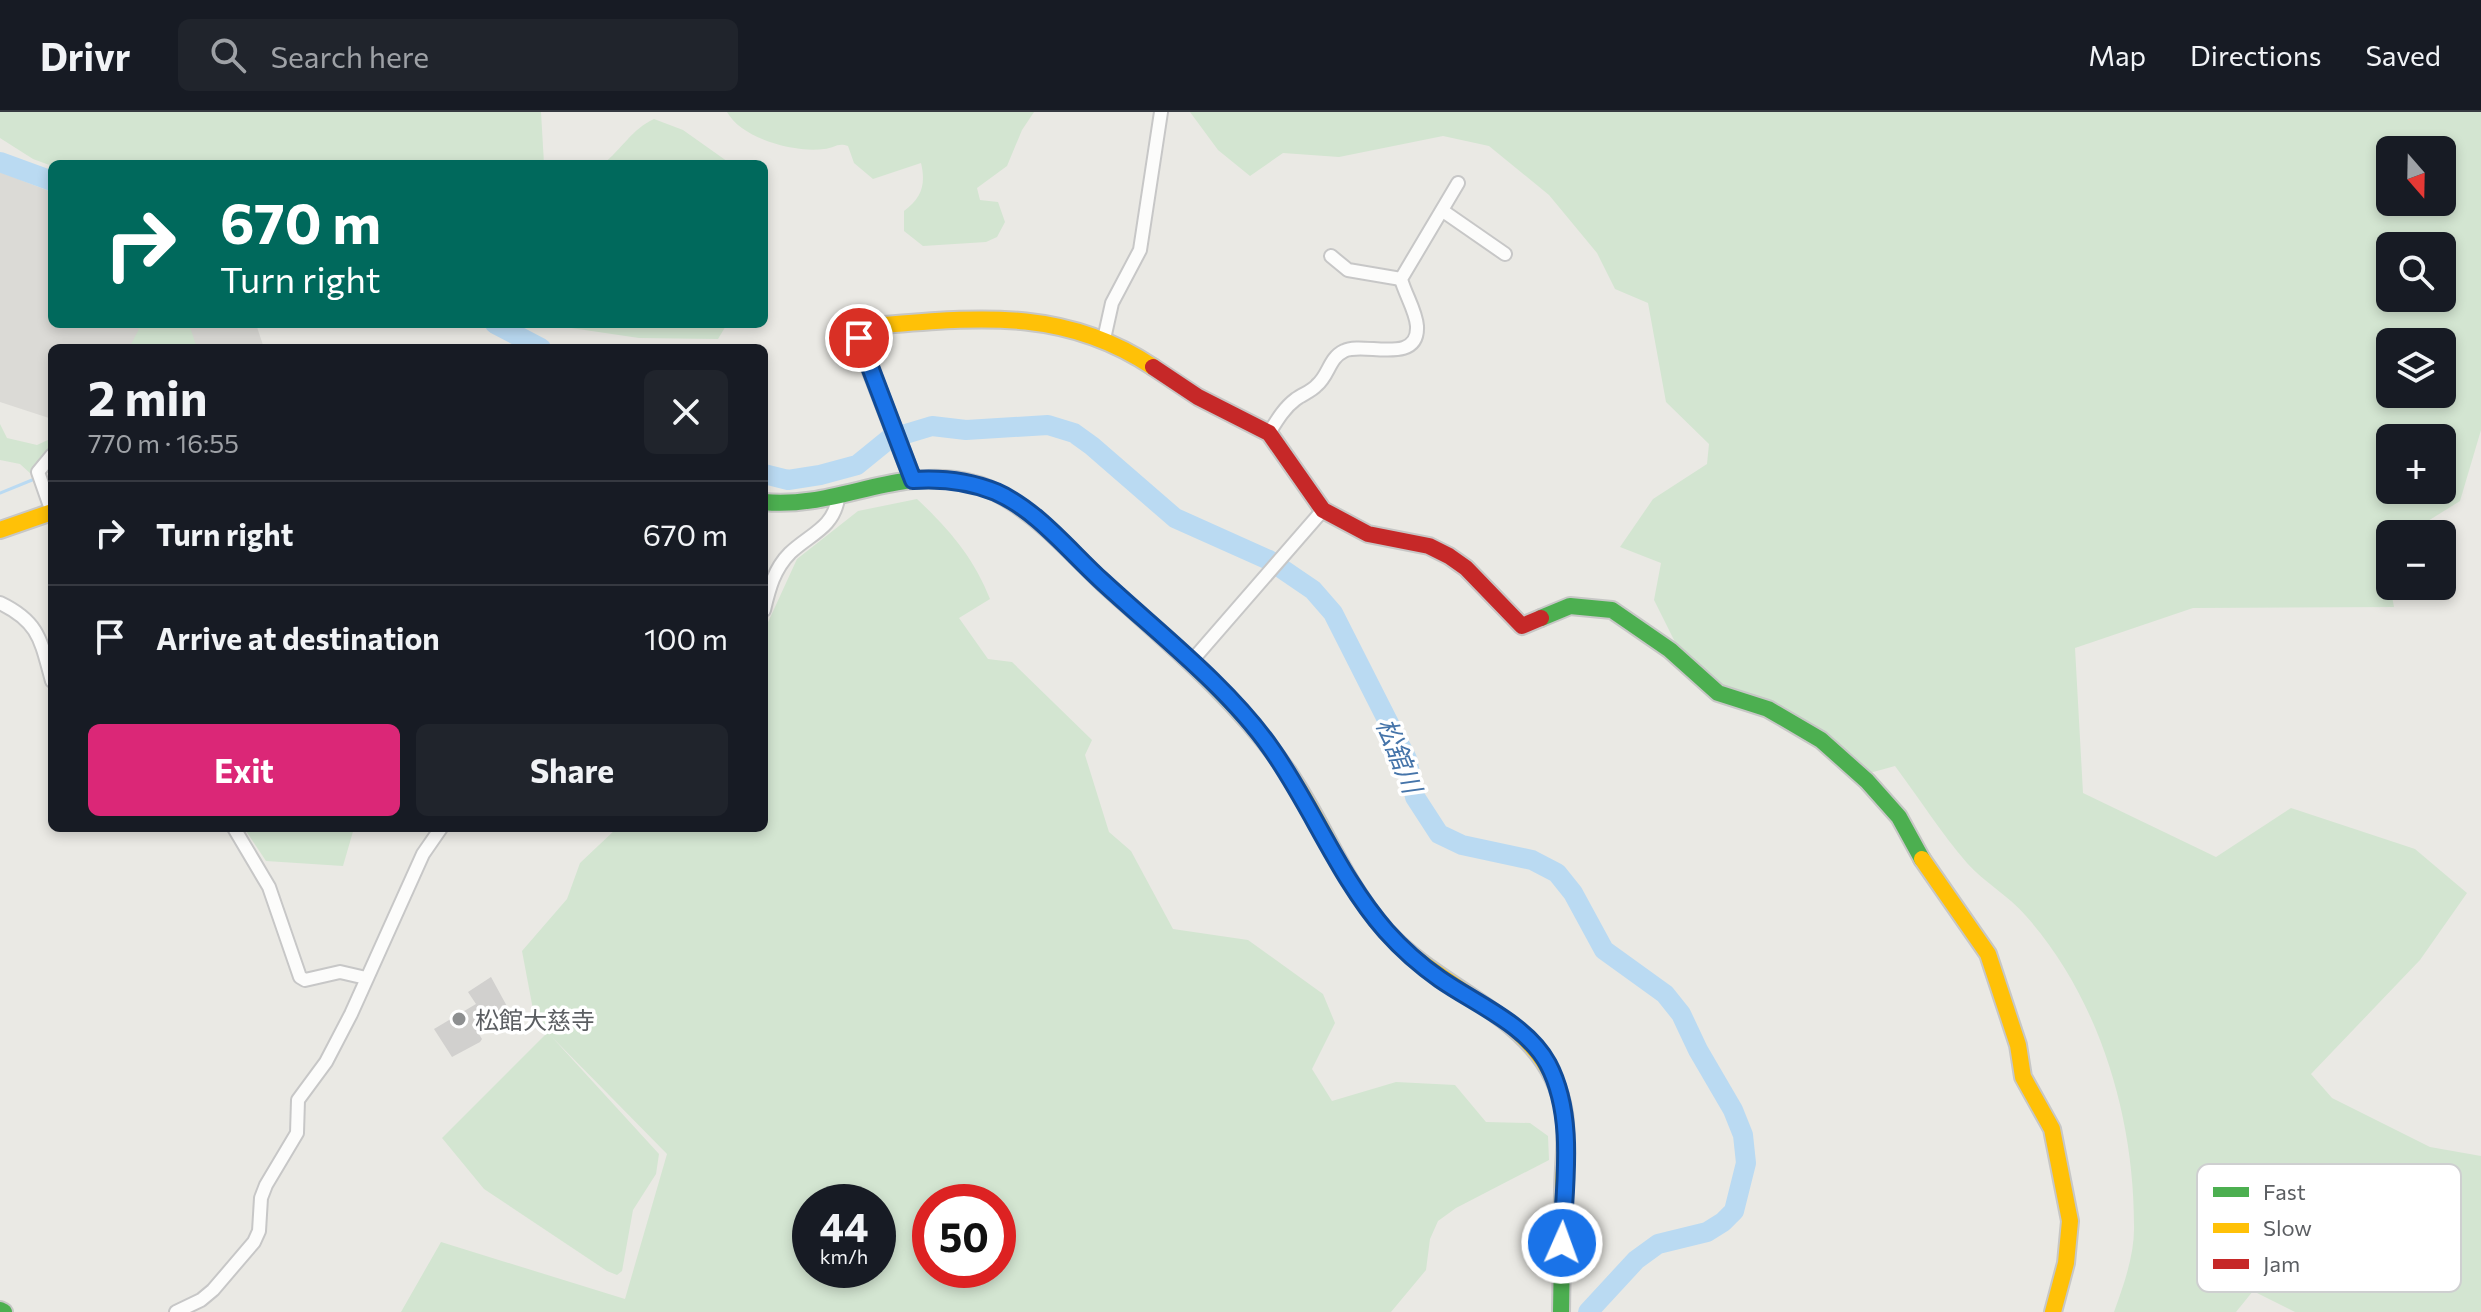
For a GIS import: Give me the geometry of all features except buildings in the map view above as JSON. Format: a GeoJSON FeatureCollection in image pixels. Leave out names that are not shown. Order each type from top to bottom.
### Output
{"type":"FeatureCollection","features":[{"type":"Feature","properties":{"kind":"street"},"geometry":{"type":"LineString","coordinates":[[1104,339],[1112,303],[1140,250],[1161,112]]}},
{"type":"Feature","properties":{"kind":"street"},"geometry":{"type":"LineString","coordinates":[[1401,279],[1458,183]]}},
{"type":"Feature","properties":{"kind":"street"},"geometry":{"type":"LineString","coordinates":[[1443,211],[1505,254]]}},
{"type":"Feature","properties":{"kind":"street"},"geometry":{"type":"LineString","coordinates":[[1331,256],[1348,270],[1401,279]]}},
{"type":"Feature","properties":{"kind":"street"},"geometry":{"type":"LineString","coordinates":[[1269,433],[1285,408],[1318,385],[1333,359],[1341,352],[1358,348],[1399,350],[1409,346],[1417,326],[1401,279]]}},
{"type":"Feature","properties":{"kind":"street"},"geometry":{"type":"LineString","coordinates":[[913,480],[861,345],[861,331],[870,326],[988,318],[1036,320],[1104,339],[1150,364],[1200,398],[1269,433],[1323,510],[1368,534],[1429,546],[1449,556],[1466,568],[1522,626],[1570,606],[1612,610],[1670,650],[1718,693],[1745,700],[1791,720],[1821,740],[1867,781],[1899,817],[1926,866],[1988,954],[2018,1045],[2023,1077],[2052,1129],[2067,1197],[2070,1221],[2066,1263],[2053,1312]]}},
{"type":"Feature","properties":{"kind":"street"},"geometry":{"type":"LineString","coordinates":[[48,460],[38,472],[48,501]]}},
{"type":"Feature","properties":{"kind":"street"},"geometry":{"type":"LineString","coordinates":[[768,502],[802,504],[838,499],[875,487],[913,480],[939,479],[968,483],[999,493],[1035,519],[1190,663],[1268,743],[1293,779],[1366,907],[1387,932],[1412,957],[1524,1035],[1546,1061],[1564,1113],[1561,1312]]}},
{"type":"Feature","properties":{"kind":"street"},"geometry":{"type":"LineString","coordinates":[[768,594],[779,567],[790,554],[836,514],[838,499]]}},
{"type":"Feature","properties":{"kind":"street"},"geometry":{"type":"LineString","coordinates":[[1190,663],[1323,510]]}},
{"type":"Feature","properties":{"kind":"street"},"geometry":{"type":"LineString","coordinates":[[0,530],[48,513]]}},
{"type":"Feature","properties":{"kind":"street"},"geometry":{"type":"LineString","coordinates":[[0,603],[17,611],[37,631],[48,668]]}},
{"type":"Feature","properties":{"kind":"street"},"geometry":{"type":"LineString","coordinates":[[236,832],[269,887],[300,977],[305,980],[340,972],[366,978]]}},
{"type":"Feature","properties":{"kind":"street"},"geometry":{"type":"LineString","coordinates":[[176,1312],[201,1300],[213,1290],[254,1242],[259,1231],[261,1198],[297,1133],[298,1100],[326,1062],[423,854],[438,832]]}},
{"type":"Feature","properties":{"kind":"shaded area"},"geometry":{"type":"Polygon","coordinates":[[[0,172],[48,190],[48,328],[257,328],[263,344],[48,344],[48,418],[0,402],[0,172]]]}},
{"type":"Feature","properties":{"kind":"green space"},"geometry":{"type":"Polygon","coordinates":[[[0,112],[541,112],[544,160],[48,160],[48,165],[33,159],[0,138],[0,112]]]}},
{"type":"Feature","properties":{"kind":"green space"},"geometry":{"type":"Polygon","coordinates":[[[727,112],[1034,112],[1022,130],[1007,166],[977,188],[980,200],[998,202],[1005,222],[997,237],[986,242],[923,246],[904,231],[904,211],[921,190],[921,163],[873,179],[854,163],[848,146],[812,150],[770,142],[744,130],[727,112]]]}},
{"type":"Feature","properties":{"kind":"green space"},"geometry":{"type":"Polygon","coordinates":[[[1190,112],[2481,112],[2481,430],[2460,501],[2456,503],[2456,424],[2376,424],[2376,504],[2455,504],[2429,520],[2376,520],[2376,600],[2393,600],[2394,607],[2193,608],[2075,648],[2083,793],[2216,857],[2291,808],[2415,849],[2467,893],[2420,960],[2311,1074],[2332,1098],[2430,1147],[2481,1156],[2481,1312],[2295,1312],[2255,1292],[2461,1292],[2461,1164],[2197,1164],[2197,1292],[2252,1292],[2236,1312],[2114,1312],[2128,1269],[2134,1235],[2127,1142],[2119,1101],[2092,1021],[2052,948],[2019,909],[1967,863],[1895,766],[1866,774],[1709,681],[1683,658],[1654,600],[1661,563],[1620,547],[1653,499],[1707,464],[1709,444],[1666,402],[1648,303],[1615,289],[1597,253],[1549,195],[1489,146],[1443,136],[1339,157],[1283,153],[1250,176],[1218,150],[1190,112]]]}},
{"type":"Feature","properties":{"kind":"green space"},"geometry":{"type":"Polygon","coordinates":[[[654,119],[683,130],[725,160],[607,160],[639,128],[654,119]]]}},
{"type":"Feature","properties":{"kind":"green space"},"geometry":{"type":"Polygon","coordinates":[[[190,328],[196,344],[131,344],[139,329],[190,328]]]}},
{"type":"Feature","properties":{"kind":"green space"},"geometry":{"type":"Polygon","coordinates":[[[571,328],[725,328],[718,339],[639,338],[571,328]]]}},
{"type":"Feature","properties":{"kind":"green space"},"geometry":{"type":"Polygon","coordinates":[[[0,424],[7,438],[37,445],[48,440],[48,471],[30,473],[20,464],[0,460],[0,424]]]}},
{"type":"Feature","properties":{"kind":"green space"},"geometry":{"type":"Polygon","coordinates":[[[917,499],[960,545],[990,599],[959,618],[988,659],[1012,662],[1092,740],[1085,755],[1109,832],[1131,851],[1173,929],[1248,940],[1323,994],[1335,1023],[1312,1069],[1332,1101],[1396,1082],[1455,1085],[1486,1122],[1530,1123],[1548,1136],[1549,1160],[1456,1208],[1438,1221],[1430,1239],[1426,1270],[1391,1312],[401,1312],[441,1242],[625,1299],[667,1154],[551,1036],[659,1154],[656,1174],[633,1210],[622,1271],[617,1275],[607,1271],[484,1189],[442,1138],[547,1033],[535,1020],[522,951],[567,899],[580,863],[613,832],[768,832],[768,622],[797,559],[858,511],[917,499]]]}},
{"type":"Feature","properties":{"kind":"green space"},"geometry":{"type":"Polygon","coordinates":[[[247,832],[353,832],[343,866],[266,861],[247,832]]]}},
{"type":"Feature","properties":{"kind":"waterway","name":"松舘川"},"geometry":{"type":"LineString","coordinates":[[0,162],[48,180]]}},
{"type":"Feature","properties":{"kind":"waterway","name":"松舘川"},"geometry":{"type":"LineString","coordinates":[[503,328],[533,344]]}},
{"type":"Feature","properties":{"kind":"waterway","name":"松舘川"},"geometry":{"type":"LineString","coordinates":[[768,475],[788,480],[857,465],[889,439],[932,426],[966,430],[1048,425],[1074,433],[1092,446],[1175,518],[1269,560],[1313,590],[1333,613],[1407,759],[1415,797],[1439,834],[1462,845],[1532,860],[1557,873],[1573,893],[1604,950],[1665,994],[1681,1014],[1733,1110],[1743,1135],[1746,1163],[1734,1211],[1707,1232],[1658,1244],[1636,1260],[1588,1312]]}},
{"type":"Feature","properties":{"kind":"waterway"},"geometry":{"type":"LineString","coordinates":[[0,493],[37,478]]}},
{"type":"Feature","properties":{"kind":"traffic: fast"},"geometry":{"type":"LineString","coordinates":[[768,502],[813,500],[883,485],[931,479],[967,482],[996,492],[1041,524],[1201,672],[1247,720],[1288,772]]}},
{"type":"Feature","properties":{"kind":"traffic: fast"},"geometry":{"type":"LineString","coordinates":[[1541,618],[1570,606],[1612,610],[1670,650],[1718,693],[1768,709],[1821,740],[1867,781],[1899,817],[1922,859]]}},
{"type":"Feature","properties":{"kind":"traffic: fast"},"geometry":{"type":"LineString","coordinates":[[1561,1312],[1563,1192]]}},
{"type":"Feature","properties":{"kind":"traffic: fast"},"geometry":{"type":"LineString","coordinates":[[0,1310],[4,1312]]}},
{"type":"Feature","properties":{"kind":"traffic: slow"},"geometry":{"type":"LineString","coordinates":[[913,480],[861,345],[861,331],[870,326],[981,319],[1051,325],[1119,347],[1153,367]]}},
{"type":"Feature","properties":{"kind":"traffic: slow"},"geometry":{"type":"LineString","coordinates":[[0,530],[48,513]]}},
{"type":"Feature","properties":{"kind":"traffic: slow"},"geometry":{"type":"LineString","coordinates":[[1288,772],[1359,895],[1387,932],[1410,954],[1517,1031],[1538,1054],[1555,1081],[1564,1113],[1563,1192]]}},
{"type":"Feature","properties":{"kind":"traffic: slow"},"geometry":{"type":"LineString","coordinates":[[1922,859],[1988,954],[2018,1045],[2023,1077],[2052,1129],[2070,1221],[2066,1263],[2053,1312]]}},
{"type":"Feature","properties":{"kind":"traffic: jam"},"geometry":{"type":"LineString","coordinates":[[1153,367],[1198,397],[1269,433],[1323,510],[1368,534],[1429,546],[1449,556],[1466,568],[1522,626],[1541,618]]}},
{"type":"Feature","properties":{"kind":"place","name":"松館大慈寺"},"geometry":{"type":"Point","coordinates":[459,1019]}},
{"type":"Feature","properties":{"kind":"route"},"geometry":{"type":"LineString","coordinates":[[859,338],[913,480],[939,479],[968,483],[999,493],[1035,519],[1190,663],[1268,743],[1293,779],[1366,907],[1387,932],[1440,979],[1509,1024],[1536,1047],[1553,1074],[1564,1113],[1562,1243]]}}]}
